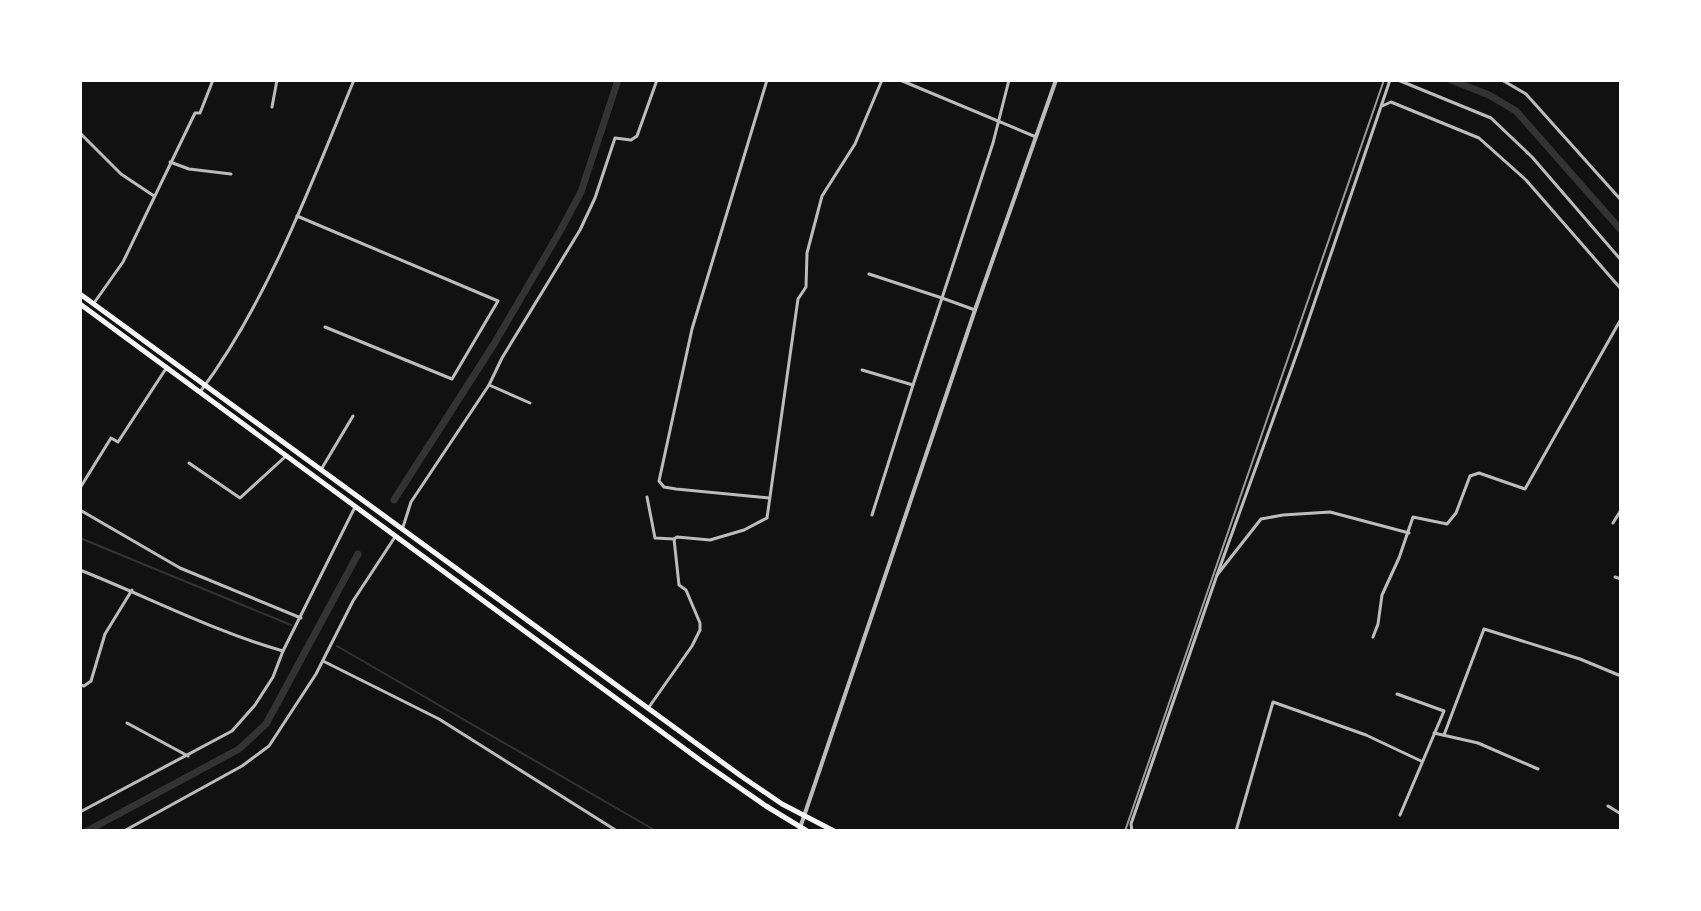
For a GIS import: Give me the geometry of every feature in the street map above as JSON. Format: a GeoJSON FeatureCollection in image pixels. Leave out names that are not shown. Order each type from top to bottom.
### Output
{"type":"FeatureCollection","features":[{"type":"Feature","properties":{"kind":"highway"},"geometry":{"type":"LineString","coordinates":[[80,294],[741,776],[834,831]]}},
{"type":"Feature","properties":{"kind":"highway"},"geometry":{"type":"LineString","coordinates":[[80,304],[704,763],[802,830]]}},
{"type":"Feature","properties":{"kind":"street"},"geometry":{"type":"LineString","coordinates":[[94,304],[123,262],[195,113],[200,113],[213,80]]}},
{"type":"Feature","properties":{"kind":"street"},"geometry":{"type":"LineString","coordinates":[[272,107],[277,80]]}},
{"type":"Feature","properties":{"kind":"street"},"geometry":{"type":"LineString","coordinates":[[200,392],[240,331],[297,216],[354,80]]}},
{"type":"Feature","properties":{"kind":"street"},"geometry":{"type":"LineString","coordinates":[[401,529],[411,502],[489,385],[502,358],[580,230],[595,198],[615,138],[631,140],[637,136],[657,80]]}},
{"type":"Feature","properties":{"kind":"street"},"geometry":{"type":"LineString","coordinates":[[767,80],[692,329],[659,481],[664,487],[676,489],[769,498]]}},
{"type":"Feature","properties":{"kind":"street"},"geometry":{"type":"LineString","coordinates":[[647,497],[655,538],[710,540],[744,530],[767,518],[798,299],[806,287],[811,231],[822,196],[855,144],[882,80]]}},
{"type":"Feature","properties":{"kind":"street"},"geometry":{"type":"LineString","coordinates":[[900,80],[1036,137]]}},
{"type":"Feature","properties":{"kind":"street"},"geometry":{"type":"LineString","coordinates":[[872,515],[999,123],[1009,80]]}},
{"type":"Feature","properties":{"kind":"street"},"geometry":{"type":"LineString","coordinates":[[802,830],[975,310],[1056,80]]}},
{"type":"Feature","properties":{"kind":"street"},"geometry":{"type":"LineString","coordinates":[[1132,831],[1131,824],[1390,80]]}},
{"type":"Feature","properties":{"kind":"street"},"geometry":{"type":"LineString","coordinates":[[1398,80],[1491,118],[1532,157],[1621,260]]}},
{"type":"Feature","properties":{"kind":"street"},"geometry":{"type":"LineString","coordinates":[[1502,80],[1526,94],[1621,200]]}},
{"type":"Feature","properties":{"kind":"street"},"geometry":{"type":"LineString","coordinates":[[1382,106],[1391,102],[1479,138],[1526,180],[1621,289]]}},
{"type":"Feature","properties":{"kind":"street"},"geometry":{"type":"LineString","coordinates":[[80,133],[121,174],[154,196]]}},
{"type":"Feature","properties":{"kind":"street"},"geometry":{"type":"LineString","coordinates":[[170,162],[189,169],[231,174]]}},
{"type":"Feature","properties":{"kind":"street"},"geometry":{"type":"LineString","coordinates":[[297,216],[498,301],[452,379],[325,327]]}},
{"type":"Feature","properties":{"kind":"street"},"geometry":{"type":"LineString","coordinates":[[869,274],[975,310]]}},
{"type":"Feature","properties":{"kind":"street"},"geometry":{"type":"LineString","coordinates":[[1373,637],[1382,595],[1413,517],[1447,524],[1456,513],[1470,476],[1479,473],[1525,489],[1621,319]]}},
{"type":"Feature","properties":{"kind":"street"},"geometry":{"type":"LineString","coordinates":[[80,488],[111,438],[118,442],[167,367]]}},
{"type":"Feature","properties":{"kind":"street"},"geometry":{"type":"LineString","coordinates":[[862,370],[913,385]]}},
{"type":"Feature","properties":{"kind":"street"},"geometry":{"type":"LineString","coordinates":[[489,385],[530,403]]}},
{"type":"Feature","properties":{"kind":"street"},"geometry":{"type":"LineString","coordinates":[[320,471],[353,416]]}},
{"type":"Feature","properties":{"kind":"street"},"geometry":{"type":"LineString","coordinates":[[189,463],[240,498],[286,456]]}},
{"type":"Feature","properties":{"kind":"street"},"geometry":{"type":"LineString","coordinates":[[80,812],[232,731],[255,705],[273,677],[355,507]]}},
{"type":"Feature","properties":{"kind":"street"},"geometry":{"type":"LineString","coordinates":[[80,510],[180,568],[301,618]]}},
{"type":"Feature","properties":{"kind":"street"},"geometry":{"type":"LineString","coordinates":[[1613,523],[1621,510]]}},
{"type":"Feature","properties":{"kind":"street"},"geometry":{"type":"LineString","coordinates":[[1217,575],[1261,519],[1330,512],[1409,533]]}},
{"type":"Feature","properties":{"kind":"street"},"geometry":{"type":"LineString","coordinates":[[124,831],[255,758],[284,725],[323,661],[353,601],[396,537]]}},
{"type":"Feature","properties":{"kind":"street"},"geometry":{"type":"LineString","coordinates":[[648,708],[700,630],[686,590],[679,585],[674,539]]}},
{"type":"Feature","properties":{"kind":"street"},"geometry":{"type":"LineString","coordinates":[[80,570],[242,639],[283,651]]}},
{"type":"Feature","properties":{"kind":"street"},"geometry":{"type":"LineString","coordinates":[[1615,577],[1621,579]]}},
{"type":"Feature","properties":{"kind":"street"},"geometry":{"type":"LineString","coordinates":[[80,685],[91,681],[105,634],[132,590]]}},
{"type":"Feature","properties":{"kind":"street"},"geometry":{"type":"LineString","coordinates":[[1444,735],[1484,629],[1580,659],[1621,676]]}},
{"type":"Feature","properties":{"kind":"street"},"geometry":{"type":"LineString","coordinates":[[323,661],[439,719],[617,831]]}},
{"type":"Feature","properties":{"kind":"street"},"geometry":{"type":"LineString","coordinates":[[1397,694],[1444,711],[1400,815]]}},
{"type":"Feature","properties":{"kind":"street"},"geometry":{"type":"LineString","coordinates":[[1236,831],[1273,702],[1366,735],[1421,761]]}},
{"type":"Feature","properties":{"kind":"street"},"geometry":{"type":"LineString","coordinates":[[127,723],[188,756]]}},
{"type":"Feature","properties":{"kind":"street"},"geometry":{"type":"LineString","coordinates":[[1434,733],[1478,743],[1538,769]]}},
{"type":"Feature","properties":{"kind":"street"},"geometry":{"type":"LineString","coordinates":[[1608,806],[1621,813]]}},
{"type":"Feature","properties":{"kind":"waterway"},"geometry":{"type":"LineString","coordinates":[[394,500],[494,344],[581,192],[618,80]]}},
{"type":"Feature","properties":{"kind":"waterway"},"geometry":{"type":"LineString","coordinates":[[1451,80],[1489,95],[1516,111],[1621,230]]}},
{"type":"Feature","properties":{"kind":"waterway"},"geometry":{"type":"LineString","coordinates":[[80,538],[291,625]]}},
{"type":"Feature","properties":{"kind":"waterway"},"geometry":{"type":"LineString","coordinates":[[87,831],[239,749],[266,724],[358,554]]}},
{"type":"Feature","properties":{"kind":"waterway"},"geometry":{"type":"LineString","coordinates":[[337,646],[656,831]]}},
{"type":"Feature","properties":{"kind":"railway"},"geometry":{"type":"LineString","coordinates":[[1125,831],[1384,80]]}}]}
